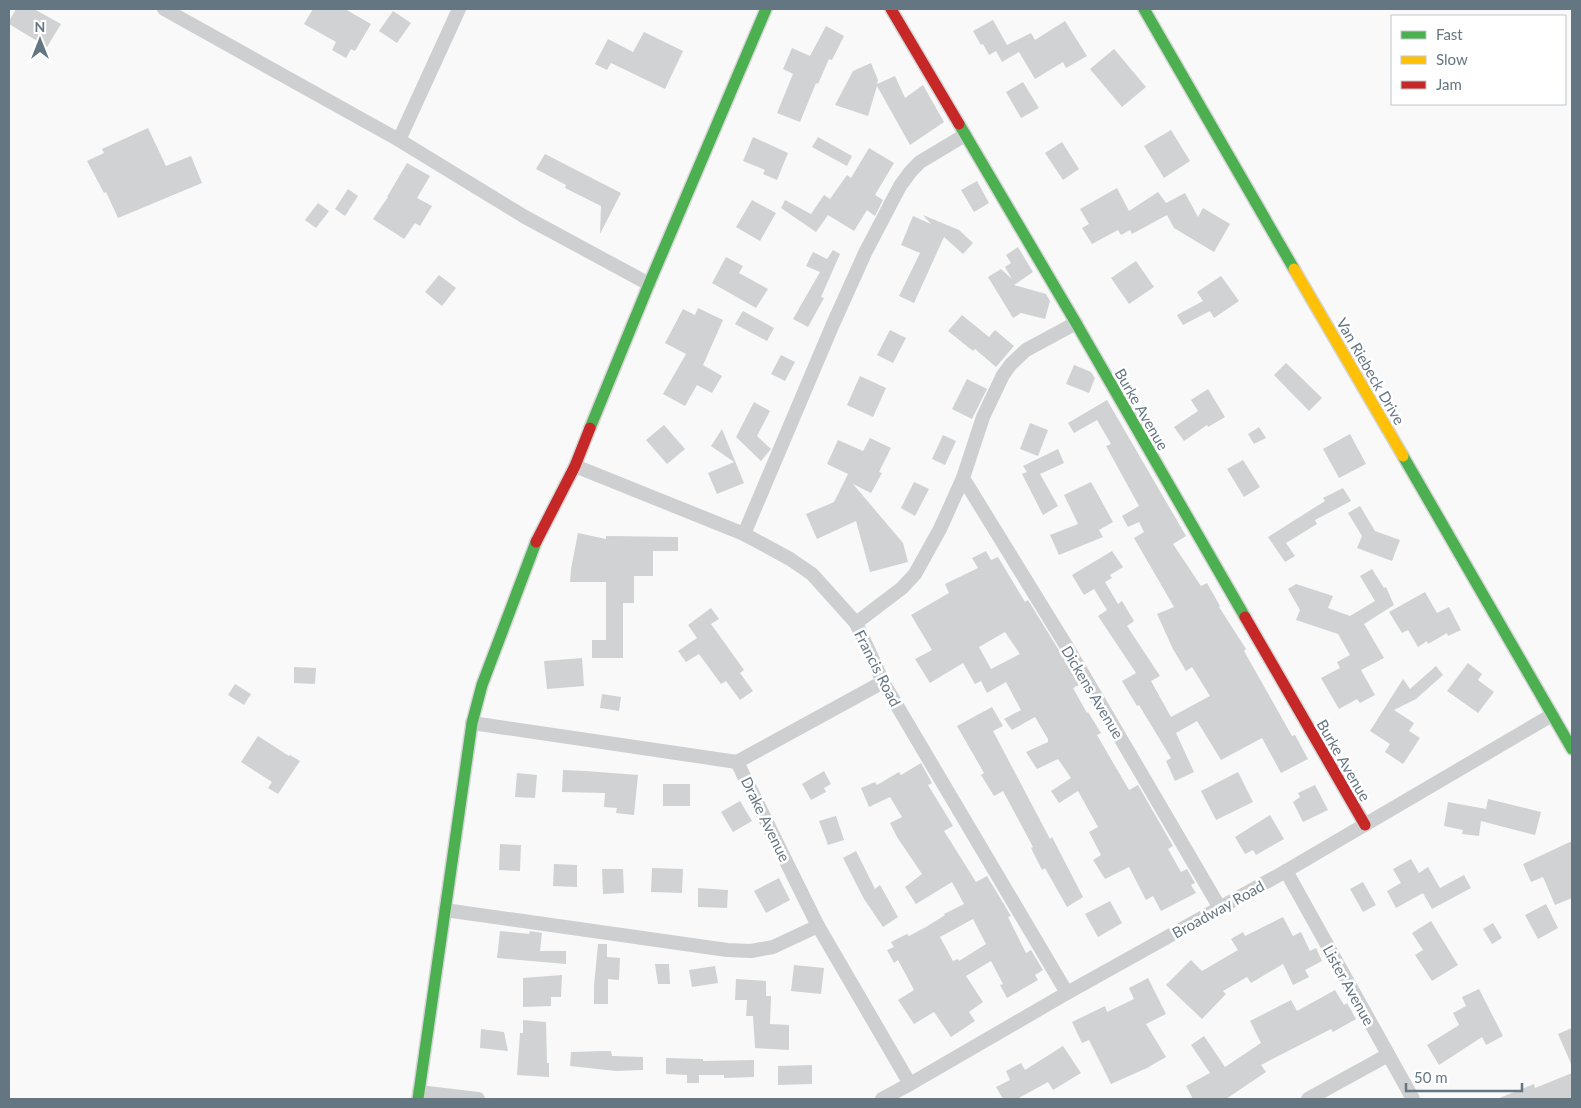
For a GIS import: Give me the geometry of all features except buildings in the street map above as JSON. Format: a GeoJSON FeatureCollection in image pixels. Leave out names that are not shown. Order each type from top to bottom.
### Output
{"type":"FeatureCollection","features":[{"type":"Feature","properties":{"kind":"street"},"geometry":{"type":"LineString","coordinates":[[164,9],[399,140],[525,217],[649,284]]}},
{"type":"Feature","properties":{"kind":"street"},"geometry":{"type":"LineString","coordinates":[[399,140],[459,9]]}},
{"type":"Feature","properties":{"kind":"street"},"geometry":{"type":"LineString","coordinates":[[478,1099],[418,1095],[472,723],[482,685],[536,542],[575,466],[649,284],[766,9]]}},
{"type":"Feature","properties":{"kind":"street","name":"Burke Avenue"},"geometry":{"type":"LineString","coordinates":[[891,9],[1076,323],[1365,825]]}},
{"type":"Feature","properties":{"kind":"street","name":"Van Riebeck Drive"},"geometry":{"type":"LineString","coordinates":[[1144,9],[1572,749]]}},
{"type":"Feature","properties":{"kind":"street"},"geometry":{"type":"LineString","coordinates":[[744,534],[833,324],[865,253],[900,186],[910,171],[920,162],[965,135]]}},
{"type":"Feature","properties":{"kind":"street"},"geometry":{"type":"LineString","coordinates":[[856,623],[902,588],[915,574],[940,529],[963,478],[983,417],[1003,374],[1026,350],[1076,323]]}},
{"type":"Feature","properties":{"kind":"street","name":"Francis Road"},"geometry":{"type":"LineString","coordinates":[[575,466],[744,534],[790,559],[812,574],[856,623],[883,682],[1067,993]]}},
{"type":"Feature","properties":{"kind":"street","name":"Dickens Avenue"},"geometry":{"type":"LineString","coordinates":[[963,478],[1067,647],[1220,908]]}},
{"type":"Feature","properties":{"kind":"street"},"geometry":{"type":"LineString","coordinates":[[737,762],[883,682]]}},
{"type":"Feature","properties":{"kind":"street","name":"Broadway Road"},"geometry":{"type":"LineString","coordinates":[[882,1099],[1286,871],[1552,715]]}},
{"type":"Feature","properties":{"kind":"street","name":"Drake Avenue"},"geometry":{"type":"LineString","coordinates":[[472,723],[737,762],[818,926],[910,1084]]}},
{"type":"Feature","properties":{"kind":"street","name":"Lister Avenue"},"geometry":{"type":"LineString","coordinates":[[1286,871],[1414,1099]]}},
{"type":"Feature","properties":{"kind":"street"},"geometry":{"type":"LineString","coordinates":[[444,910],[743,951],[773,946],[818,926]]}},
{"type":"Feature","properties":{"kind":"street"},"geometry":{"type":"LineString","coordinates":[[1308,1099],[1388,1055]]}},
{"type":"Feature","properties":{"kind":"traffic: fast"},"geometry":{"type":"LineString","coordinates":[[590,428],[766,9]]}},
{"type":"Feature","properties":{"kind":"traffic: fast"},"geometry":{"type":"LineString","coordinates":[[1144,9],[1294,269]]}},
{"type":"Feature","properties":{"kind":"traffic: fast"},"geometry":{"type":"LineString","coordinates":[[959,124],[1245,617]]}},
{"type":"Feature","properties":{"kind":"traffic: fast"},"geometry":{"type":"LineString","coordinates":[[1403,456],[1572,749]]}},
{"type":"Feature","properties":{"kind":"traffic: fast"},"geometry":{"type":"LineString","coordinates":[[418,1099],[472,723],[482,685],[536,542]]}},
{"type":"Feature","properties":{"kind":"traffic: slow"},"geometry":{"type":"LineString","coordinates":[[1294,269],[1403,456]]}},
{"type":"Feature","properties":{"kind":"traffic: jam"},"geometry":{"type":"LineString","coordinates":[[891,9],[959,124]]}},
{"type":"Feature","properties":{"kind":"traffic: jam"},"geometry":{"type":"LineString","coordinates":[[536,542],[575,466],[590,428]]}},
{"type":"Feature","properties":{"kind":"traffic: jam"},"geometry":{"type":"LineString","coordinates":[[1245,617],[1365,825]]}}]}
